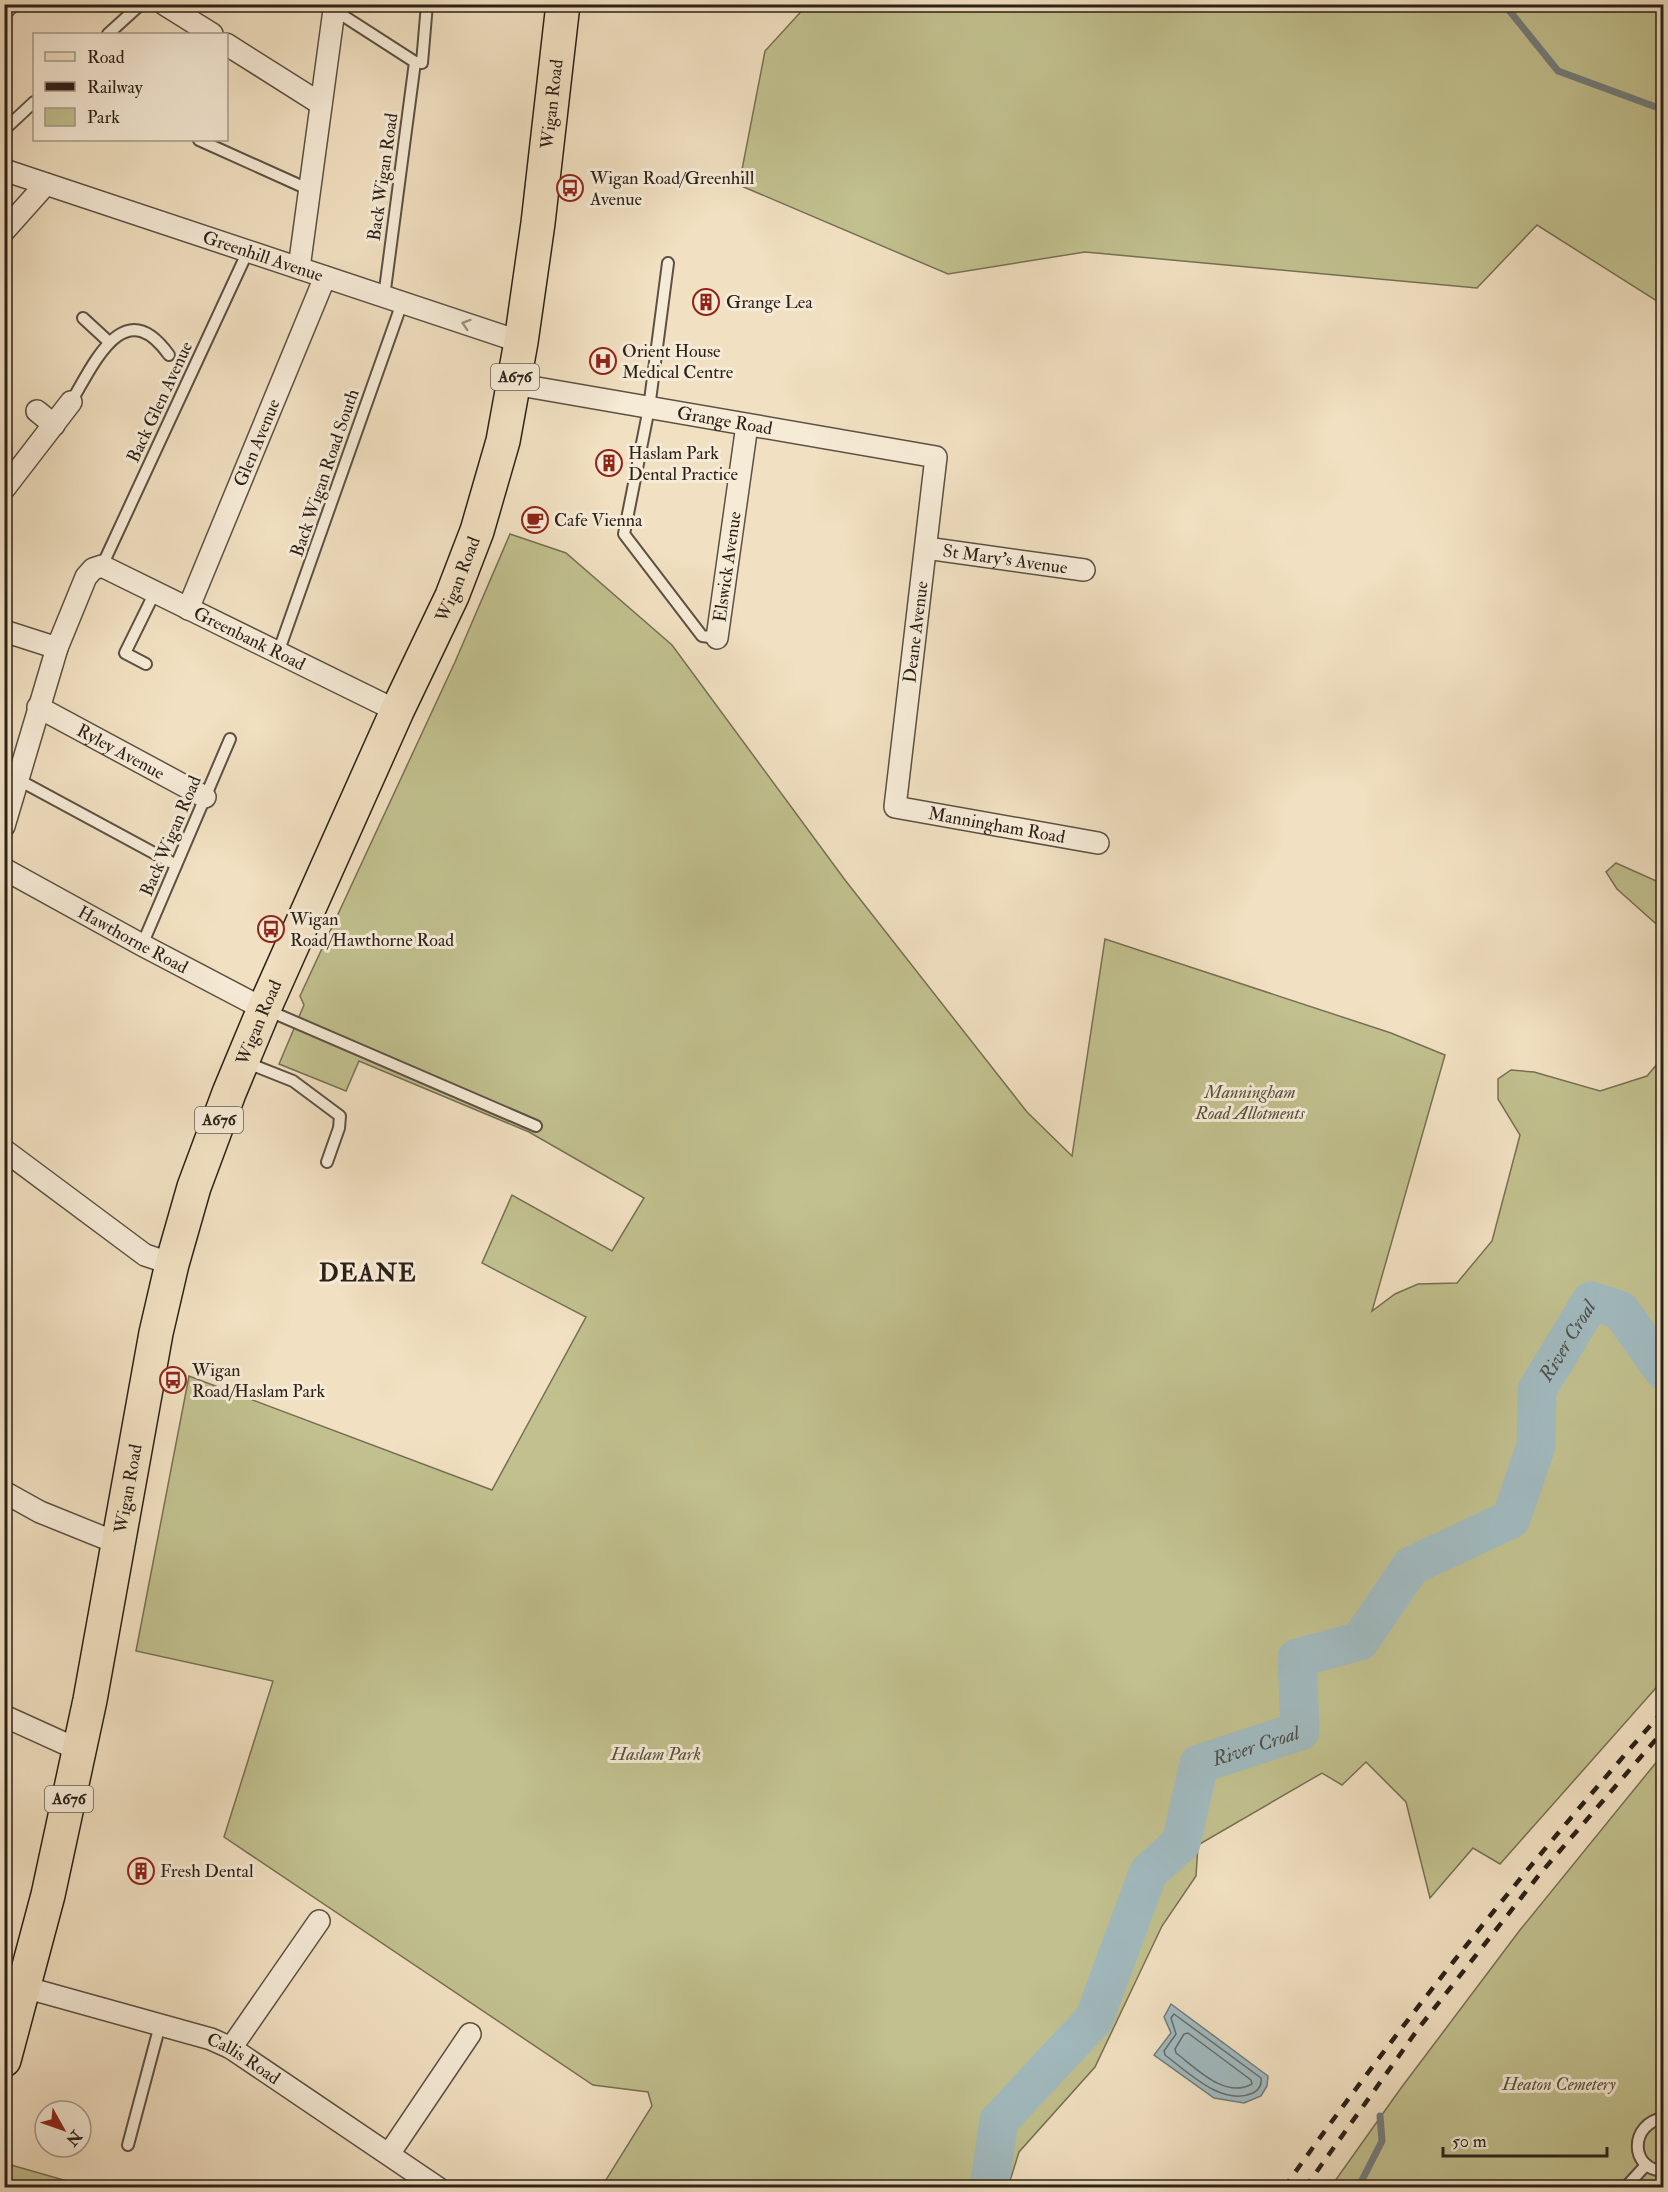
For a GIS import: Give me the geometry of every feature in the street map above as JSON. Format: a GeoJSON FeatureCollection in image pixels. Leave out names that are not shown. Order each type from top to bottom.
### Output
{"type":"FeatureCollection","features":[{"type":"Feature","properties":{"kind":"main road","name":"Wigan Road"},"geometry":{"type":"LineString","coordinates":[[4,2060],[48,1895],[80,1750],[156,1333],[172,1264],[194,1187],[264,1009],[397,711],[452,596],[477,531],[503,441],[521,342],[546,156],[562,4]]}},
{"type":"Feature","properties":{"kind":"street"},"geometry":{"type":"LineString","coordinates":[[4,8],[8,4]]}},
{"type":"Feature","properties":{"kind":"street"},"geometry":{"type":"LineString","coordinates":[[164,4],[210,33]]}},
{"type":"Feature","properties":{"kind":"street"},"geometry":{"type":"LineString","coordinates":[[299,268],[321,104],[330,7]]}},
{"type":"Feature","properties":{"kind":"street"},"geometry":{"type":"LineString","coordinates":[[228,45],[321,104]]}},
{"type":"Feature","properties":{"kind":"street","name":"Greenhill Avenue"},"geometry":{"type":"LineString","coordinates":[[4,170],[521,342]]}},
{"type":"Feature","properties":{"kind":"street"},"geometry":{"type":"LineString","coordinates":[[4,231],[46,184]]}},
{"type":"Feature","properties":{"kind":"street","name":"Glen Avenue"},"geometry":{"type":"LineString","coordinates":[[188,609],[325,277]]}},
{"type":"Feature","properties":{"kind":"street","name":"Grange Road"},"geometry":{"type":"LineString","coordinates":[[514,384],[936,457]]}},
{"type":"Feature","properties":{"kind":"street"},"geometry":{"type":"LineString","coordinates":[[4,489],[71,402]]}},
{"type":"Feature","properties":{"kind":"street"},"geometry":{"type":"LineString","coordinates":[[37,411],[54,425]]}},
{"type":"Feature","properties":{"kind":"street","name":"Elswick Avenue"},"geometry":{"type":"LineString","coordinates":[[717,638],[747,425]]}},
{"type":"Feature","properties":{"kind":"street","name":"Deane Avenue"},"geometry":{"type":"LineString","coordinates":[[895,807],[936,457]]}},
{"type":"Feature","properties":{"kind":"street","name":"St Mary's Avenue"},"geometry":{"type":"LineString","coordinates":[[926,548],[1084,570]]}},
{"type":"Feature","properties":{"kind":"street"},"geometry":{"type":"LineString","coordinates":[[4,826],[57,648],[86,577],[93,570],[102,566]]}},
{"type":"Feature","properties":{"kind":"street","name":"Greenbank Road"},"geometry":{"type":"LineString","coordinates":[[102,566],[397,711]]}},
{"type":"Feature","properties":{"kind":"street"},"geometry":{"type":"LineString","coordinates":[[4,631],[57,648]]}},
{"type":"Feature","properties":{"kind":"street","name":"Ryley Avenue"},"geometry":{"type":"LineString","coordinates":[[38,707],[205,797]]}},
{"type":"Feature","properties":{"kind":"street","name":"Manningham Road"},"geometry":{"type":"LineString","coordinates":[[895,807],[1098,843]]}},
{"type":"Feature","properties":{"kind":"street","name":"Hawthorne Road"},"geometry":{"type":"LineString","coordinates":[[4,869],[264,1009]]}},
{"type":"Feature","properties":{"kind":"street"},"geometry":{"type":"LineString","coordinates":[[4,1150],[145,1255],[172,1264]]}},
{"type":"Feature","properties":{"kind":"street"},"geometry":{"type":"LineString","coordinates":[[4,1492],[40,1512],[117,1543]]}},
{"type":"Feature","properties":{"kind":"street"},"geometry":{"type":"LineString","coordinates":[[4,1716],[80,1750]]}},
{"type":"Feature","properties":{"kind":"street"},"geometry":{"type":"LineString","coordinates":[[231,2048],[319,1921]]}},
{"type":"Feature","properties":{"kind":"street","name":"Callis Road"},"geometry":{"type":"LineString","coordinates":[[24,1988],[211,2039],[231,2048],[438,2187]]}},
{"type":"Feature","properties":{"kind":"street"},"geometry":{"type":"LineString","coordinates":[[388,2154],[470,2034]]}},
{"type":"Feature","properties":{"kind":"lane"},"geometry":{"type":"LineString","coordinates":[[109,33],[141,4]]}},
{"type":"Feature","properties":{"kind":"lane","name":"Back Wigan Road"},"geometry":{"type":"LineString","coordinates":[[393,300],[418,62],[427,4]]}},
{"type":"Feature","properties":{"kind":"lane"},"geometry":{"type":"LineString","coordinates":[[330,7],[418,62]]}},
{"type":"Feature","properties":{"kind":"lane"},"geometry":{"type":"LineString","coordinates":[[4,130],[33,103]]}},
{"type":"Feature","properties":{"kind":"lane"},"geometry":{"type":"LineString","coordinates":[[201,141],[310,190]]}},
{"type":"Feature","properties":{"kind":"lane","name":"Back Glen Avenue"},"geometry":{"type":"LineString","coordinates":[[102,566],[248,251]]}},
{"type":"Feature","properties":{"kind":"lane"},"geometry":{"type":"LineString","coordinates":[[668,263],[649,408],[624,534],[702,636],[717,638]]}},
{"type":"Feature","properties":{"kind":"lane","name":"Back Wigan Road South"},"geometry":{"type":"LineString","coordinates":[[278,653],[393,300]]}},
{"type":"Feature","properties":{"kind":"lane"},"geometry":{"type":"LineString","coordinates":[[83,318],[109,342]]}},
{"type":"Feature","properties":{"kind":"lane"},"geometry":{"type":"LineString","coordinates":[[71,402],[109,342],[124,331],[143,332],[161,344],[169,355]]}},
{"type":"Feature","properties":{"kind":"lane"},"geometry":{"type":"LineString","coordinates":[[146,664],[125,653],[154,592]]}},
{"type":"Feature","properties":{"kind":"lane","name":"Back Wigan Road"},"geometry":{"type":"LineString","coordinates":[[142,945],[230,739]]}},
{"type":"Feature","properties":{"kind":"lane"},"geometry":{"type":"LineString","coordinates":[[17,779],[176,865]]}},
{"type":"Feature","properties":{"kind":"lane"},"geometry":{"type":"LineString","coordinates":[[264,1009],[536,1126]]}},
{"type":"Feature","properties":{"kind":"lane"},"geometry":{"type":"LineString","coordinates":[[242,1061],[293,1081],[340,1116],[339,1128],[327,1162]]}},
{"type":"Feature","properties":{"kind":"lane"},"geometry":{"type":"LineString","coordinates":[[128,2145],[160,2025]]}},
{"type":"Feature","properties":{"kind":"lane"},"geometry":{"type":"LineString","coordinates":[[1664,2118],[1655,2119],[1647,2124],[1638,2139],[1640,2157],[1646,2165],[1664,2171]]}},
{"type":"Feature","properties":{"kind":"lane"},"geometry":{"type":"LineString","coordinates":[[1624,2187],[1646,2165]]}},
{"type":"Feature","properties":{"kind":"green space"},"geometry":{"type":"Polygon","coordinates":[[[807,5],[1663,5],[1663,305],[1537,225],[1477,288],[1085,252],[948,274],[739,185],[765,51],[807,5]]]}},
{"type":"Feature","properties":{"kind":"green space","name":"Haslam Park"},"geometry":{"type":"Polygon","coordinates":[[[510,534],[566,553],[672,645],[845,880],[1027,1112],[1072,1156],[1105,939],[1391,1033],[1445,1055],[1372,1311],[1395,1294],[1418,1284],[1457,1283],[1492,1241],[1520,1135],[1498,1099],[1498,1079],[1511,1070],[1534,1072],[1600,1091],[1647,1076],[1663,1057],[1663,1680],[1500,1864],[1473,1848],[1430,1898],[1406,1802],[1366,1762],[1342,1785],[1322,1773],[1198,1845],[1196,1876],[1162,1926],[1095,2067],[1019,2152],[1008,2187],[610,2187],[604,2183],[652,2106],[648,2092],[593,2085],[224,1837],[273,1681],[136,1651],[189,1376],[492,1490],[586,1317],[482,1263],[512,1195],[612,1251],[644,1198],[529,1132],[359,1061],[346,1091],[279,1064],[304,1005],[300,996],[455,662],[510,534]]]}},
{"type":"Feature","properties":{"kind":"green space"},"geometry":{"type":"Polygon","coordinates":[[[1616,863],[1663,884],[1663,930],[1617,889],[1606,872],[1616,863]]]}},
{"type":"Feature","properties":{"kind":"green space","name":"Heaton Cemetery"},"geometry":{"type":"Polygon","coordinates":[[[1663,1754],[1663,2187],[1330,2188],[1401,2088],[1520,1930],[1663,1754]]]}},
{"type":"Feature","properties":{"kind":"green space"},"geometry":{"type":"Polygon","coordinates":[[[11,2165],[88,2187],[5,2187],[11,2165]]]}},
{"type":"Feature","properties":{"kind":"water"},"geometry":{"type":"Polygon","coordinates":[[[1171,2004],[1268,2076],[1267,2086],[1261,2096],[1244,2103],[1214,2098],[1154,2055],[1171,2033],[1164,2017],[1171,2004]]]}},
{"type":"Feature","properties":{"kind":"waterway"},"geometry":{"type":"LineString","coordinates":[[1504,4],[1558,71],[1664,110]]}},
{"type":"Feature","properties":{"kind":"waterway","name":"River Croal"},"geometry":{"type":"LineString","coordinates":[[989,2188],[999,2121],[1094,2019],[1148,1873],[1181,1843],[1199,1764],[1300,1731],[1297,1658],[1360,1641],[1411,1566],[1511,1519],[1536,1446],[1537,1390],[1591,1301],[1620,1310],[1664,1371]]}},
{"type":"Feature","properties":{"kind":"waterway"},"geometry":{"type":"LineString","coordinates":[[1358,2188],[1382,2141],[1380,2116]]}},
{"type":"Feature","properties":{"kind":"railway"},"geometry":{"type":"LineString","coordinates":[[1284,2188],[1420,2004],[1564,1826],[1664,1710]]}},
{"type":"Feature","properties":{"kind":"railway"},"geometry":{"type":"LineString","coordinates":[[1305,2188],[1418,2029],[1539,1875],[1664,1730]]}},
{"type":"Feature","properties":{"kind":"place","name":"Wigan Road/Greenhill Avenue"},"geometry":{"type":"Point","coordinates":[570,188]}},
{"type":"Feature","properties":{"kind":"place","name":"Grange Lea"},"geometry":{"type":"Point","coordinates":[706,302]}},
{"type":"Feature","properties":{"kind":"place","name":"Orient House Medical Centre"},"geometry":{"type":"Point","coordinates":[603,361]}},
{"type":"Feature","properties":{"kind":"place","name":"Haslam Park Dental Practice"},"geometry":{"type":"Point","coordinates":[609,463]}},
{"type":"Feature","properties":{"kind":"place","name":"Cafe Vienna"},"geometry":{"type":"Point","coordinates":[535,520]}},
{"type":"Feature","properties":{"kind":"place","name":"Wigan Road/Hawthorne Road"},"geometry":{"type":"Point","coordinates":[271,929]}},
{"type":"Feature","properties":{"kind":"place","name":"Wigan Road/Haslam Park"},"geometry":{"type":"Point","coordinates":[173,1380]}},
{"type":"Feature","properties":{"kind":"place","name":"Fresh Dental"},"geometry":{"type":"Point","coordinates":[141,1871]}},
{"type":"Feature","properties":{"kind":"district","name":"DEANE"},"geometry":{"type":"Point","coordinates":[368,1273]}},
{"type":"Feature","properties":{"kind":"park label","name":"Manningham Road Allotments"},"geometry":{"type":"Point","coordinates":[1250,1102]}}]}
